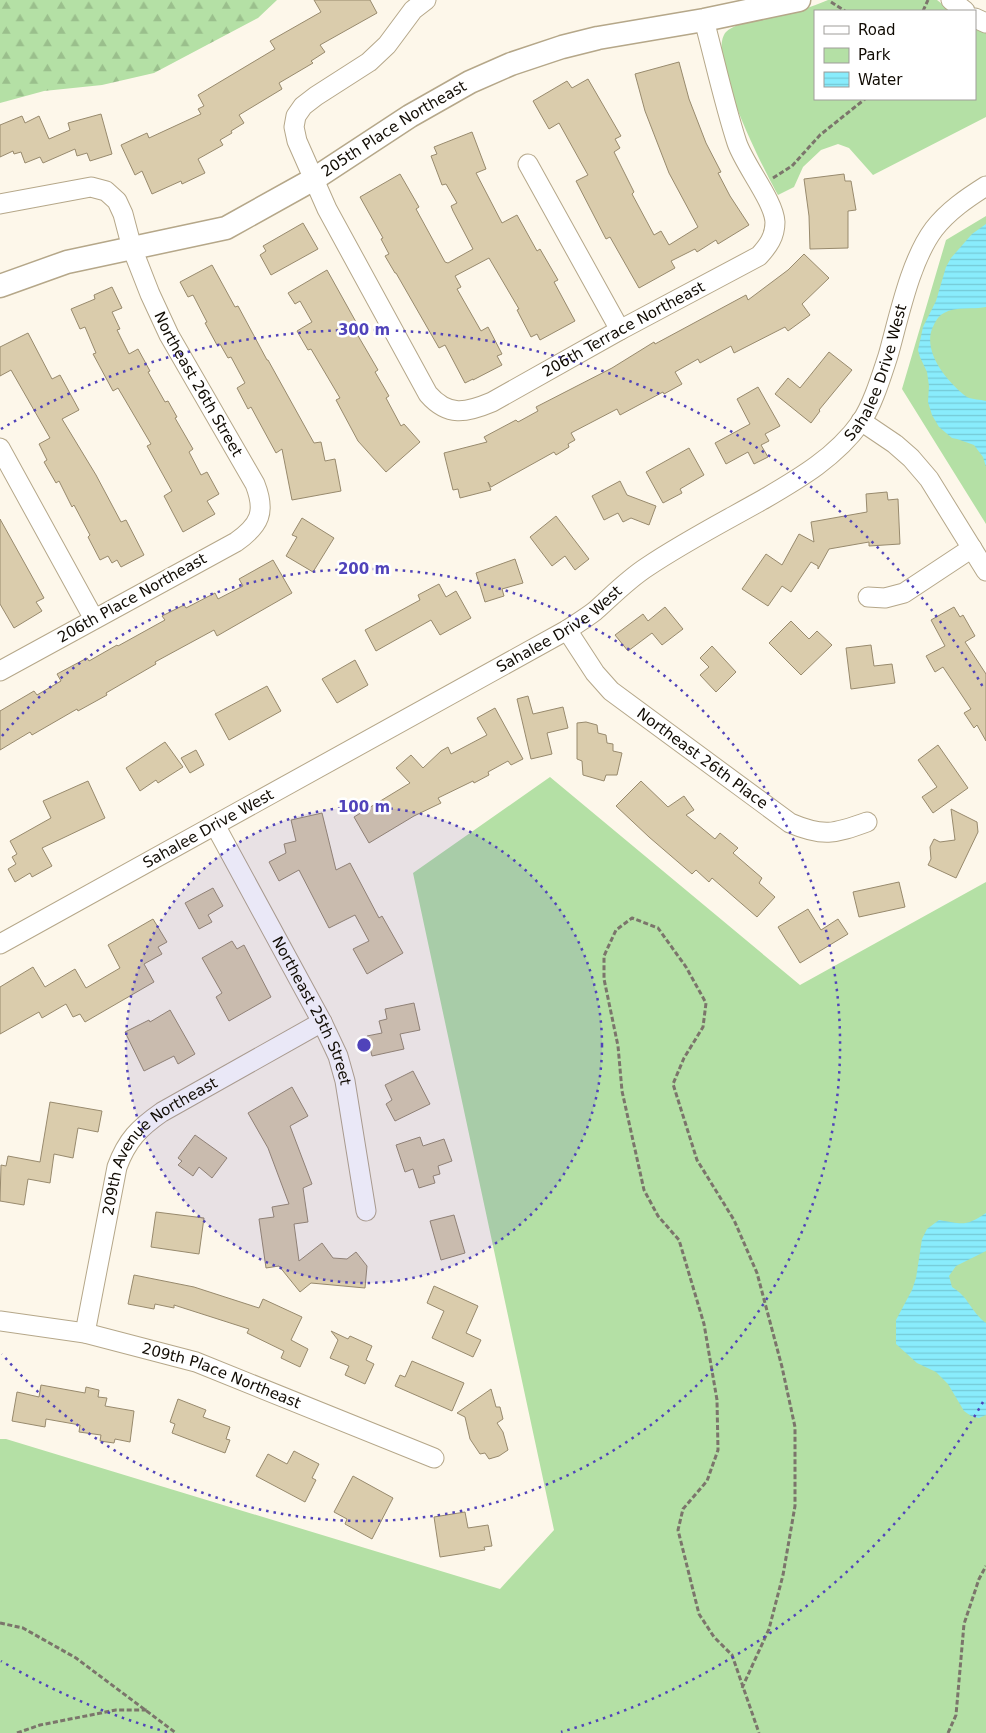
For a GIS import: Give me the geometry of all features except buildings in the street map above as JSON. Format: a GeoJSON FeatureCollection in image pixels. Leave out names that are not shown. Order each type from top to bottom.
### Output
{"type":"FeatureCollection","features":[{"type":"Feature","properties":{"kind":"street"},"geometry":{"type":"LineString","coordinates":[[314,179],[297,141],[294,126],[296,116],[303,106],[316,96],[369,62],[387,45],[413,10],[426,0]]}},
{"type":"Feature","properties":{"kind":"street","name":"205th Place Northeast"},"geometry":{"type":"LineString","coordinates":[[0,286],[67,262],[226,228],[314,179],[410,116],[470,82],[511,64],[562,47],[598,38],[704,20],[799,0]]}},
{"type":"Feature","properties":{"kind":"street"},"geometry":{"type":"LineString","coordinates":[[951,0],[964,10]]}},
{"type":"Feature","properties":{"kind":"street","name":"206th Terrace Northeast"},"geometry":{"type":"LineString","coordinates":[[314,179],[327,209],[428,394],[437,404],[451,410],[462,411],[492,402],[620,330],[759,256],[770,244],[775,222],[771,207],[737,143],[704,20]]}},
{"type":"Feature","properties":{"kind":"street"},"geometry":{"type":"LineString","coordinates":[[528,164],[620,330]]}},
{"type":"Feature","properties":{"kind":"street","name":"Sahalee Drive West"},"geometry":{"type":"LineString","coordinates":[[0,944],[567,630],[594,612],[626,582],[647,567],[781,489],[815,467],[838,448],[861,421],[880,382],[911,277],[923,247],[933,230],[947,214],[969,196],[986,186]]}},
{"type":"Feature","properties":{"kind":"street","name":"Northeast 26th Street"},"geometry":{"type":"LineString","coordinates":[[0,204],[91,187],[106,191],[117,201],[132,248],[169,335],[255,484],[260,498],[259,519]]}},
{"type":"Feature","properties":{"kind":"street"},"geometry":{"type":"LineString","coordinates":[[861,421],[895,444],[911,458],[929,479],[986,571]]}},
{"type":"Feature","properties":{"kind":"street"},"geometry":{"type":"LineString","coordinates":[[0,448],[94,619]]}},
{"type":"Feature","properties":{"kind":"street","name":"206th Place Northeast"},"geometry":{"type":"LineString","coordinates":[[0,671],[236,542],[254,527],[259,519]]}},
{"type":"Feature","properties":{"kind":"street"},"geometry":{"type":"LineString","coordinates":[[868,597],[885,598],[904,593],[972,548]]}},
{"type":"Feature","properties":{"kind":"street","name":"Northeast 26th Place"},"geometry":{"type":"LineString","coordinates":[[567,630],[595,673],[612,691],[790,823],[808,831],[826,833],[843,830],[867,822]]}},
{"type":"Feature","properties":{"kind":"street","name":"Northeast 25th Street"},"geometry":{"type":"LineString","coordinates":[[215,825],[322,1022],[338,1056],[345,1080],[366,1211]]}},
{"type":"Feature","properties":{"kind":"street","name":"209th Avenue Northeast"},"geometry":{"type":"LineString","coordinates":[[85,1333],[117,1167],[124,1149],[136,1133],[162,1112],[322,1022]]}},
{"type":"Feature","properties":{"kind":"street","name":"209th Place Northeast"},"geometry":{"type":"LineString","coordinates":[[0,1321],[85,1333],[196,1362],[434,1458]]}},
{"type":"Feature","properties":{"kind":"path"},"geometry":{"type":"LineString","coordinates":[[831,2],[843,10]]}},
{"type":"Feature","properties":{"kind":"path"},"geometry":{"type":"LineString","coordinates":[[772,178],[792,166],[827,128],[864,100]]}},
{"type":"Feature","properties":{"kind":"path"},"geometry":{"type":"LineString","coordinates":[[742,1688],[770,1629],[783,1575],[795,1506],[795,1427],[782,1367],[757,1273],[734,1220],[696,1160],[672,1084],[684,1058],[703,1027],[706,1003],[686,967],[658,928],[632,918],[616,930],[604,956],[604,979],[618,1046],[622,1091],[644,1190],[658,1216],[679,1240],[704,1324],[717,1400],[718,1450],[707,1480],[683,1508],[678,1530],[699,1614],[714,1637],[732,1655],[742,1688],[759,1733]]}},
{"type":"Feature","properties":{"kind":"path"},"geometry":{"type":"LineString","coordinates":[[948,1733],[956,1715],[964,1624],[978,1580],[986,1566]]}},
{"type":"Feature","properties":{"kind":"path"},"geometry":{"type":"LineString","coordinates":[[0,1623],[23,1628],[76,1658],[148,1710],[176,1733]]}},
{"type":"Feature","properties":{"kind":"path"},"geometry":{"type":"LineString","coordinates":[[17,1733],[40,1725],[116,1710],[148,1710]]}},
{"type":"Feature","properties":{"kind":"green space"},"geometry":{"type":"Polygon","coordinates":[[[0,0],[277,0],[258,18],[154,73],[102,85],[44,91],[0,103],[0,0]]]}},
{"type":"Feature","properties":{"kind":"green space"},"geometry":{"type":"Polygon","coordinates":[[[828,0],[937,0],[950,10],[814,10],[814,100],[976,100],[976,27],[986,32],[986,117],[873,175],[849,148],[838,144],[821,150],[803,167],[794,187],[778,195],[739,113],[723,64],[722,45],[726,32],[740,24],[812,6],[828,0]]]}},
{"type":"Feature","properties":{"kind":"green space"},"geometry":{"type":"Polygon","coordinates":[[[986,216],[986,524],[902,389],[946,240],[986,216]]]}},
{"type":"Feature","properties":{"kind":"green space"},"geometry":{"type":"Polygon","coordinates":[[[550,777],[800,985],[986,882],[986,1733],[0,1733],[0,1439],[6,1439],[500,1589],[554,1530],[413,873],[550,777]]]}},
{"type":"Feature","properties":{"kind":"water"},"geometry":{"type":"Polygon","coordinates":[[[986,224],[986,307],[959,309],[944,313],[932,329],[930,338],[934,357],[952,384],[967,397],[986,401],[986,467],[983,457],[974,445],[952,438],[939,427],[932,415],[928,402],[929,386],[927,372],[918,350],[923,327],[936,301],[946,267],[951,258],[972,234],[986,224]]]}},
{"type":"Feature","properties":{"kind":"water"},"geometry":{"type":"Polygon","coordinates":[[[986,1213],[986,1251],[956,1266],[949,1276],[952,1287],[962,1295],[976,1314],[986,1323],[986,1415],[979,1418],[971,1416],[964,1411],[948,1384],[936,1372],[917,1363],[896,1344],[896,1320],[912,1290],[916,1278],[922,1239],[927,1229],[939,1220],[964,1223],[973,1221],[986,1213]]]}}]}
